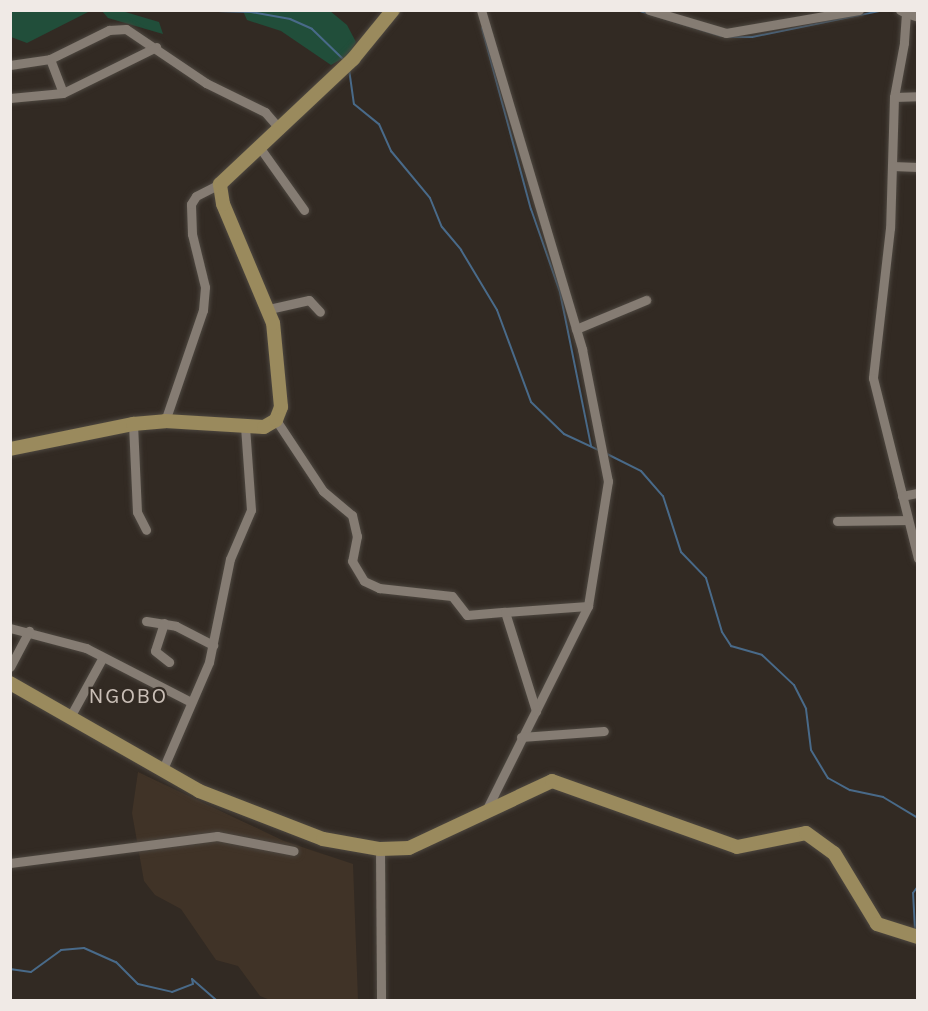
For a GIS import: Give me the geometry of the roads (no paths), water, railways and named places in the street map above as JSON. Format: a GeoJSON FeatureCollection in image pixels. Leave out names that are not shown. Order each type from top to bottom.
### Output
{"type":"FeatureCollection","features":[{"type":"Feature","properties":{"kind":"main road"},"geometry":{"type":"LineString","coordinates":[[10,449],[134,424],[165,421],[264,427],[276,420],[281,407],[279,371],[269,309],[223,204],[219,184],[353,59],[393,10]]}},
{"type":"Feature","properties":{"kind":"main road"},"geometry":{"type":"LineString","coordinates":[[10,683],[199,791],[291,829],[380,849],[424,844],[552,781],[737,847],[806,833],[834,853],[877,924],[911,937]]}},
{"type":"Feature","properties":{"kind":"street"},"geometry":{"type":"LineString","coordinates":[[481,10],[576,329],[607,471],[588,606],[485,813]]}},
{"type":"Feature","properties":{"kind":"street"},"geometry":{"type":"LineString","coordinates":[[649,10],[726,33],[859,10]]}},
{"type":"Feature","properties":{"kind":"street"},"geometry":{"type":"LineString","coordinates":[[918,17],[903,12],[894,97],[892,166],[873,378],[918,558]]}},
{"type":"Feature","properties":{"kind":"street"},"geometry":{"type":"LineString","coordinates":[[10,65],[50,59],[120,28],[156,47],[206,83],[265,112],[280,129]]}},
{"type":"Feature","properties":{"kind":"street"},"geometry":{"type":"LineString","coordinates":[[10,98],[63,93],[156,47]]}},
{"type":"Feature","properties":{"kind":"street"},"geometry":{"type":"LineString","coordinates":[[50,59],[63,93]]}},
{"type":"Feature","properties":{"kind":"street"},"geometry":{"type":"LineString","coordinates":[[894,97],[918,96]]}},
{"type":"Feature","properties":{"kind":"street"},"geometry":{"type":"LineString","coordinates":[[260,148],[304,210]]}},
{"type":"Feature","properties":{"kind":"street"},"geometry":{"type":"LineString","coordinates":[[892,166],[918,167]]}},
{"type":"Feature","properties":{"kind":"street"},"geometry":{"type":"LineString","coordinates":[[165,421],[203,310],[205,287],[192,234],[191,204],[196,196],[219,184]]}},
{"type":"Feature","properties":{"kind":"street"},"geometry":{"type":"LineString","coordinates":[[269,309],[309,300],[320,312]]}},
{"type":"Feature","properties":{"kind":"street"},"geometry":{"type":"LineString","coordinates":[[576,329],[646,300]]}},
{"type":"Feature","properties":{"kind":"street"},"geometry":{"type":"LineString","coordinates":[[276,420],[322,491],[352,515],[357,536],[352,561],[364,581],[379,588],[452,596],[467,615],[588,606]]}},
{"type":"Feature","properties":{"kind":"street"},"geometry":{"type":"LineString","coordinates":[[134,424],[137,512],[146,530]]}},
{"type":"Feature","properties":{"kind":"street"},"geometry":{"type":"LineString","coordinates":[[163,769],[213,645],[230,559],[251,510],[245,426]]}},
{"type":"Feature","properties":{"kind":"street"},"geometry":{"type":"LineString","coordinates":[[902,496],[918,493]]}},
{"type":"Feature","properties":{"kind":"street"},"geometry":{"type":"LineString","coordinates":[[837,521],[908,520]]}},
{"type":"Feature","properties":{"kind":"street"},"geometry":{"type":"LineString","coordinates":[[505,612],[536,711]]}},
{"type":"Feature","properties":{"kind":"street"},"geometry":{"type":"LineString","coordinates":[[146,621],[164,623],[213,645]]}},
{"type":"Feature","properties":{"kind":"street"},"geometry":{"type":"LineString","coordinates":[[164,623],[154,651],[169,662]]}},
{"type":"Feature","properties":{"kind":"street"},"geometry":{"type":"LineString","coordinates":[[10,628],[29,631],[103,657],[191,702]]}},
{"type":"Feature","properties":{"kind":"street"},"geometry":{"type":"LineString","coordinates":[[10,667],[29,631]]}},
{"type":"Feature","properties":{"kind":"street"},"geometry":{"type":"LineString","coordinates":[[70,717],[103,657]]}},
{"type":"Feature","properties":{"kind":"street"},"geometry":{"type":"LineString","coordinates":[[521,737],[604,731]]}},
{"type":"Feature","properties":{"kind":"street"},"geometry":{"type":"LineString","coordinates":[[10,862],[218,836],[294,851]]}},
{"type":"Feature","properties":{"kind":"street"},"geometry":{"type":"LineString","coordinates":[[380,849],[381,1000]]}},
{"type":"Feature","properties":{"kind":"waterway"},"geometry":{"type":"LineString","coordinates":[[185,10],[251,12],[290,19],[312,29],[345,61]]}},
{"type":"Feature","properties":{"kind":"waterway"},"geometry":{"type":"LineString","coordinates":[[637,10],[721,36]]}},
{"type":"Feature","properties":{"kind":"waterway"},"geometry":{"type":"LineString","coordinates":[[726,37],[752,37],[885,10]]}},
{"type":"Feature","properties":{"kind":"waterway"},"geometry":{"type":"LineString","coordinates":[[482,28],[531,209],[560,292],[591,446]]}},
{"type":"Feature","properties":{"kind":"waterway"},"geometry":{"type":"LineString","coordinates":[[349,69],[354,104],[379,124],[391,151],[430,198],[442,227],[461,250],[497,310],[531,402],[564,434],[600,451]]}},
{"type":"Feature","properties":{"kind":"waterway"},"geometry":{"type":"LineString","coordinates":[[605,453],[641,471],[663,496],[681,552],[706,578],[722,632],[731,646],[762,655],[794,685],[806,709],[811,750],[828,778],[850,790],[883,797],[918,818]]}},
{"type":"Feature","properties":{"kind":"waterway"},"geometry":{"type":"LineString","coordinates":[[915,930],[913,893],[918,886]]}},
{"type":"Feature","properties":{"kind":"waterway"},"geometry":{"type":"LineString","coordinates":[[10,969],[31,972],[61,950],[84,948],[116,962],[138,984],[172,992],[193,984],[192,979],[216,1000]]}},
{"type":"Feature","properties":{"kind":"district","name":"NGOBO"},"geometry":{"type":"Point","coordinates":[128,697]}}]}
